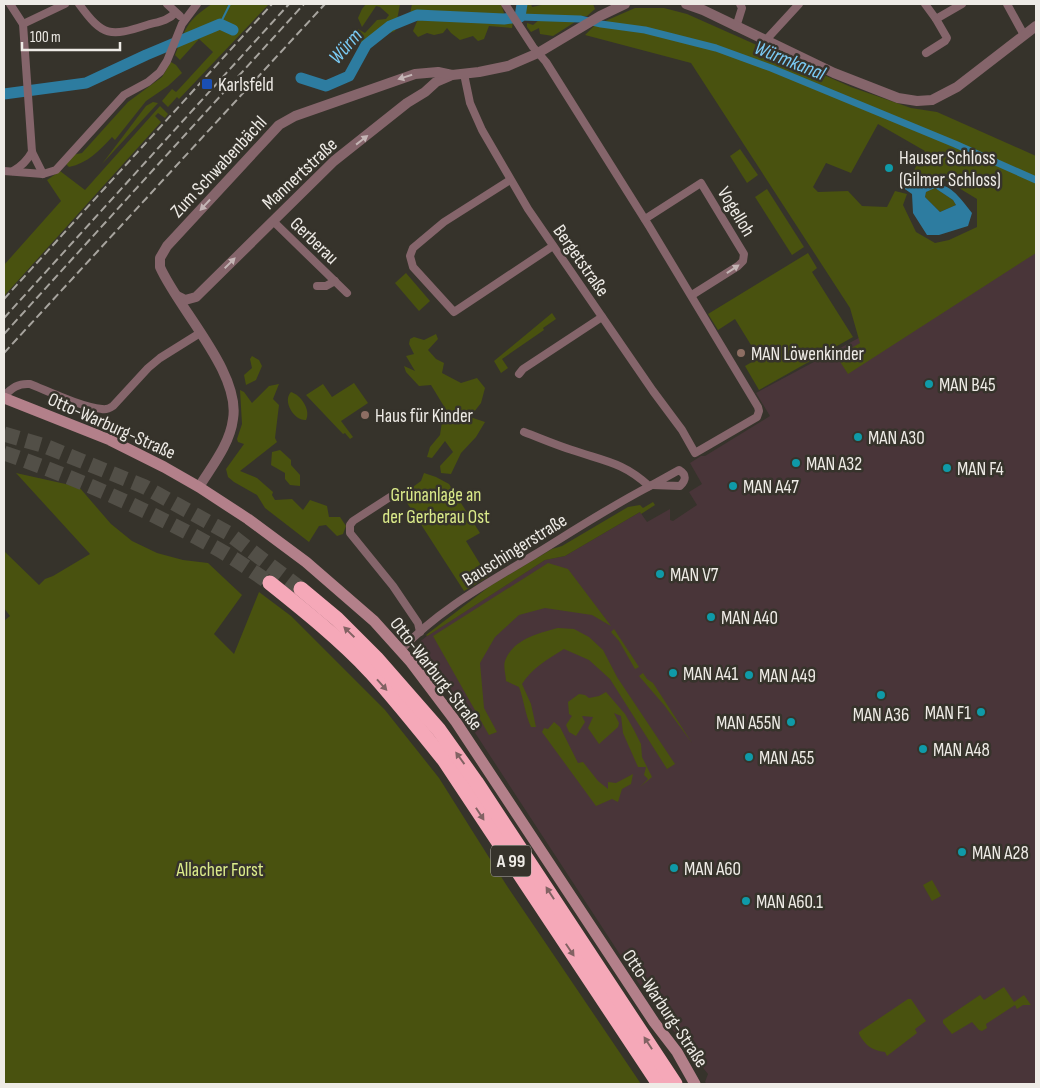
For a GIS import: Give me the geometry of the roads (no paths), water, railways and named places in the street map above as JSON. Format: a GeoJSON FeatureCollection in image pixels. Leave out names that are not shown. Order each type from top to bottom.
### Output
{"type":"FeatureCollection","features":[{"type":"Feature","properties":{"kind":"highway","name":"A 99"},"geometry":{"type":"LineString","coordinates":[[270,583],[301,608],[369,671],[433,746],[659,1084]]}},
{"type":"Feature","properties":{"kind":"highway","name":"A 99"},"geometry":{"type":"LineString","coordinates":[[301,589],[336,619],[376,658],[439,730],[482,790],[675,1084]]}},
{"type":"Feature","properties":{"kind":"main road","name":"Otto-Warburg-Straße"},"geometry":{"type":"LineString","coordinates":[[4,397],[110,440],[199,487],[248,519],[306,562],[374,621],[429,684],[456,722],[654,1022],[677,1052],[695,1084]]}},
{"type":"Feature","properties":{"kind":"street"},"geometry":{"type":"LineString","coordinates":[[10,4],[23,24],[32,152],[43,174]]}},
{"type":"Feature","properties":{"kind":"street"},"geometry":{"type":"LineString","coordinates":[[23,24],[65,4]]}},
{"type":"Feature","properties":{"kind":"street"},"geometry":{"type":"LineString","coordinates":[[79,4],[93,21],[102,29],[111,33],[122,33],[167,19],[176,13]]}},
{"type":"Feature","properties":{"kind":"street"},"geometry":{"type":"LineString","coordinates":[[167,4],[184,20]]}},
{"type":"Feature","properties":{"kind":"street"},"geometry":{"type":"LineString","coordinates":[[505,4],[566,95],[692,295]]}},
{"type":"Feature","properties":{"kind":"street","name":"Zum Schwabenbächl"},"geometry":{"type":"LineString","coordinates":[[199,487],[228,437],[233,420],[233,397],[228,379],[160,267],[160,258],[164,250],[279,125],[295,116],[415,74],[438,72],[452,75],[500,68],[538,53],[600,16],[625,4]]}},
{"type":"Feature","properties":{"kind":"street"},"geometry":{"type":"LineString","coordinates":[[686,4],[703,10],[834,73],[898,98],[923,101],[940,96],[957,87],[1036,26]]}},
{"type":"Feature","properties":{"kind":"street"},"geometry":{"type":"LineString","coordinates":[[736,26],[742,8],[740,4]]}},
{"type":"Feature","properties":{"kind":"street"},"geometry":{"type":"LineString","coordinates":[[764,41],[799,4]]}},
{"type":"Feature","properties":{"kind":"street"},"geometry":{"type":"LineString","coordinates":[[925,4],[946,38],[945,41],[926,53]]}},
{"type":"Feature","properties":{"kind":"street"},"geometry":{"type":"LineString","coordinates":[[936,19],[962,4]]}},
{"type":"Feature","properties":{"kind":"street"},"geometry":{"type":"LineString","coordinates":[[1007,4],[1024,35]]}},
{"type":"Feature","properties":{"kind":"street"},"geometry":{"type":"LineString","coordinates":[[4,171],[43,174],[51,172],[58,167],[124,95],[158,74],[165,65],[176,35],[184,20],[198,5]]}},
{"type":"Feature","properties":{"kind":"street","name":"Bergetstraße"},"geometry":{"type":"LineString","coordinates":[[464,74],[475,114],[510,180],[553,246],[682,430],[695,453],[757,417],[758,406],[692,295]]}},
{"type":"Feature","properties":{"kind":"street","name":"Mannertstraße"},"geometry":{"type":"LineString","coordinates":[[196,297],[334,161],[407,103],[425,92],[436,82],[452,75]]}},
{"type":"Feature","properties":{"kind":"street"},"geometry":{"type":"LineString","coordinates":[[13,171],[21,167],[28,160],[32,152]]}},
{"type":"Feature","properties":{"kind":"street"},"geometry":{"type":"LineString","coordinates":[[510,180],[444,222],[420,240],[413,248],[410,256],[413,267],[454,312],[553,246]]}},
{"type":"Feature","properties":{"kind":"street","name":"Vogelloh"},"geometry":{"type":"LineString","coordinates":[[645,219],[701,183],[744,254],[743,261],[738,266],[692,295]]}},
{"type":"Feature","properties":{"kind":"street","name":"Gerberau"},"geometry":{"type":"LineString","coordinates":[[273,222],[347,293]]}},
{"type":"Feature","properties":{"kind":"street","name":"Gerberau"},"geometry":{"type":"LineString","coordinates":[[316,286],[326,286],[335,281]]}},
{"type":"Feature","properties":{"kind":"street"},"geometry":{"type":"LineString","coordinates":[[177,296],[185,300],[196,297]]}},
{"type":"Feature","properties":{"kind":"street","name":"Zum Schwabenbächl"},"geometry":{"type":"LineString","coordinates":[[196,297],[192,306],[192,312],[200,333]]}},
{"type":"Feature","properties":{"kind":"street"},"geometry":{"type":"LineString","coordinates":[[519,374],[523,369],[602,316]]}},
{"type":"Feature","properties":{"kind":"street"},"geometry":{"type":"LineString","coordinates":[[4,397],[22,383],[30,384],[82,404],[103,410],[109,409],[148,368],[160,358],[200,333]]}},
{"type":"Feature","properties":{"kind":"street","name":"Bauschingerstraße"},"geometry":{"type":"LineString","coordinates":[[401,650],[420,632],[492,581],[651,486],[632,471],[620,465],[524,432]]}},
{"type":"Feature","properties":{"kind":"street"},"geometry":{"type":"LineString","coordinates":[[390,497],[353,521],[350,524],[350,533],[393,586],[418,623],[420,632]]}},
{"type":"Feature","properties":{"kind":"water"},"geometry":{"type":"Polygon","coordinates":[[[906,182],[914,188],[925,185],[942,185],[948,188],[959,197],[972,213],[968,226],[939,235],[927,235],[913,213],[912,194],[902,187],[906,182]],[[935,188],[926,192],[925,197],[940,212],[956,205],[953,200],[935,188]]]}},
{"type":"Feature","properties":{"kind":"waterway"},"geometry":{"type":"LineString","coordinates":[[220,24],[230,4]]}},
{"type":"Feature","properties":{"kind":"waterway","name":"Würm"},"geometry":{"type":"LineString","coordinates":[[301,78],[326,86],[349,76],[366,45],[390,26],[417,15],[504,19],[520,17],[522,4]]}},
{"type":"Feature","properties":{"kind":"waterway","name":"Würmkanal"},"geometry":{"type":"LineString","coordinates":[[520,17],[580,19],[645,30],[716,48],[771,68],[955,144],[1036,180]]}},
{"type":"Feature","properties":{"kind":"waterway","name":"Würm"},"geometry":{"type":"LineString","coordinates":[[4,94],[86,83],[220,24],[233,30]]}},
{"type":"Feature","properties":{"kind":"tunnel"},"geometry":{"type":"LineString","coordinates":[[4,434],[45,446],[145,487],[228,533],[301,589]]}},
{"type":"Feature","properties":{"kind":"tunnel"},"geometry":{"type":"LineString","coordinates":[[4,453],[85,484],[138,508],[216,548],[270,583]]}},
{"type":"Feature","properties":{"kind":"railway"},"geometry":{"type":"LineString","coordinates":[[4,299],[272,4]]}},
{"type":"Feature","properties":{"kind":"railway"},"geometry":{"type":"LineString","coordinates":[[4,318],[289,4]]}},
{"type":"Feature","properties":{"kind":"railway"},"geometry":{"type":"LineString","coordinates":[[4,334],[304,4]]}},
{"type":"Feature","properties":{"kind":"railway"},"geometry":{"type":"LineString","coordinates":[[4,353],[325,4]]}},
{"type":"Feature","properties":{"kind":"place","name":"Karlsfeld"},"geometry":{"type":"Point","coordinates":[207,84]}},
{"type":"Feature","properties":{"kind":"place","name":"Hauser Schloss (Gilmer Schloss)"},"geometry":{"type":"Point","coordinates":[889,168]}},
{"type":"Feature","properties":{"kind":"place","name":"MAN Löwenkinder"},"geometry":{"type":"Point","coordinates":[741,353]}},
{"type":"Feature","properties":{"kind":"place","name":"MAN B45"},"geometry":{"type":"Point","coordinates":[929,384]}},
{"type":"Feature","properties":{"kind":"place","name":"Haus für Kinder"},"geometry":{"type":"Point","coordinates":[365,415]}},
{"type":"Feature","properties":{"kind":"place","name":"MAN A30"},"geometry":{"type":"Point","coordinates":[858,437]}},
{"type":"Feature","properties":{"kind":"place","name":"MAN A32"},"geometry":{"type":"Point","coordinates":[796,463]}},
{"type":"Feature","properties":{"kind":"place","name":"MAN F4"},"geometry":{"type":"Point","coordinates":[947,468]}},
{"type":"Feature","properties":{"kind":"place","name":"MAN A47"},"geometry":{"type":"Point","coordinates":[733,486]}},
{"type":"Feature","properties":{"kind":"place","name":"MAN V7"},"geometry":{"type":"Point","coordinates":[660,574]}},
{"type":"Feature","properties":{"kind":"place","name":"MAN A40"},"geometry":{"type":"Point","coordinates":[711,617]}},
{"type":"Feature","properties":{"kind":"place","name":"MAN A41"},"geometry":{"type":"Point","coordinates":[673,673]}},
{"type":"Feature","properties":{"kind":"place","name":"MAN A49"},"geometry":{"type":"Point","coordinates":[749,675]}},
{"type":"Feature","properties":{"kind":"place","name":"MAN A36"},"geometry":{"type":"Point","coordinates":[881,695]}},
{"type":"Feature","properties":{"kind":"place","name":"MAN F1"},"geometry":{"type":"Point","coordinates":[981,712]}},
{"type":"Feature","properties":{"kind":"place","name":"MAN A55N"},"geometry":{"type":"Point","coordinates":[791,722]}},
{"type":"Feature","properties":{"kind":"place","name":"MAN A48"},"geometry":{"type":"Point","coordinates":[923,749]}},
{"type":"Feature","properties":{"kind":"place","name":"MAN A55"},"geometry":{"type":"Point","coordinates":[749,757]}},
{"type":"Feature","properties":{"kind":"place","name":"MAN A28"},"geometry":{"type":"Point","coordinates":[962,852]}},
{"type":"Feature","properties":{"kind":"place","name":"MAN A60"},"geometry":{"type":"Point","coordinates":[674,868]}},
{"type":"Feature","properties":{"kind":"place","name":"MAN A60.1"},"geometry":{"type":"Point","coordinates":[746,901]}},
{"type":"Feature","properties":{"kind":"park label","name":"Grünanlage an der Gerberau Ost"},"geometry":{"type":"Point","coordinates":[436,505]}},
{"type":"Feature","properties":{"kind":"park label","name":"Allacher Forst"},"geometry":{"type":"Point","coordinates":[220,869]}}]}
